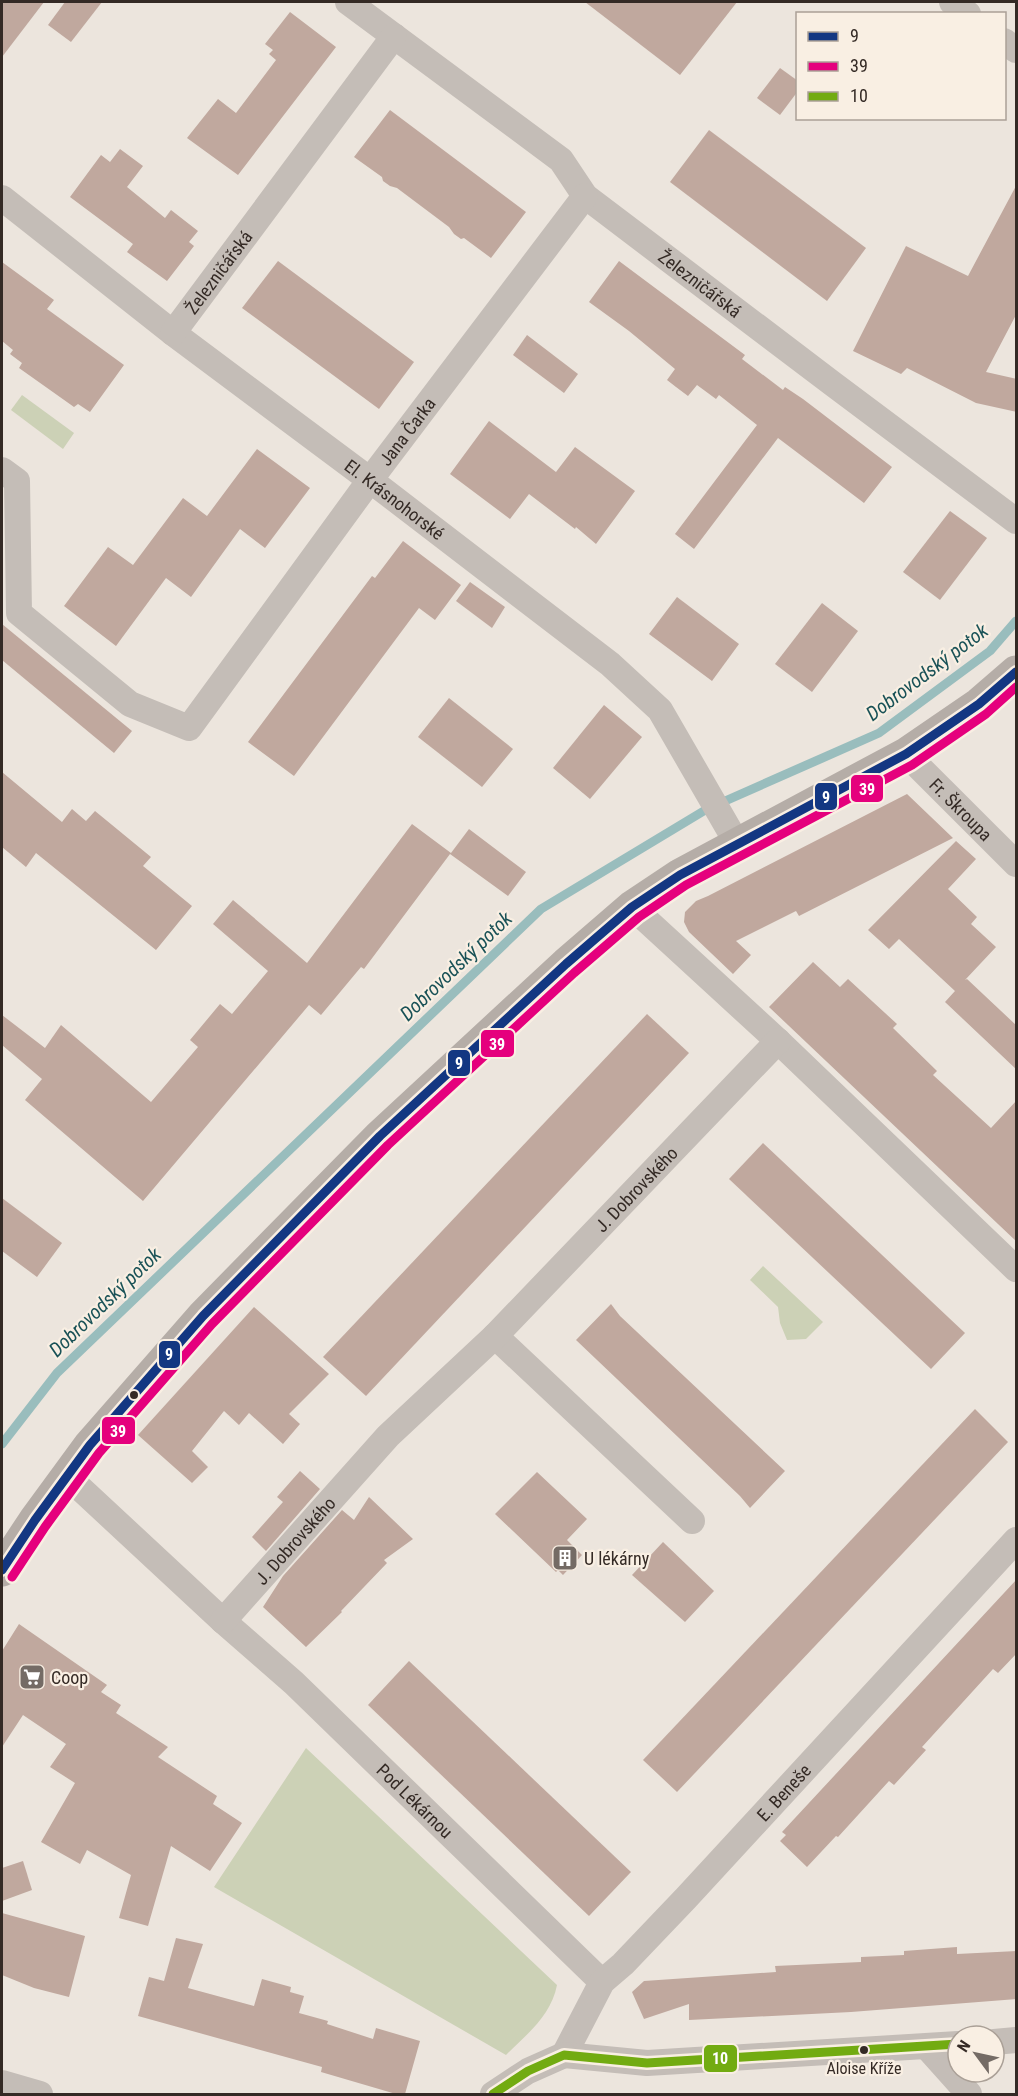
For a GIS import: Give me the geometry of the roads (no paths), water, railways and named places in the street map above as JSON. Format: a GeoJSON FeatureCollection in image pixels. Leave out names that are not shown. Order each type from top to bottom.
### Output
{"type":"FeatureCollection","features":[{"type":"Feature","properties":{"kind":"main road"},"geometry":{"type":"LineString","coordinates":[[2,1570],[90,1445],[156,1368],[260,1256],[397,1120],[566,964],[632,907],[680,875],[731,833],[906,754],[980,704],[1017,672]]}},
{"type":"Feature","properties":{"kind":"street","name":"Železničářská"},"geometry":{"type":"LineString","coordinates":[[348,2],[561,160],[585,195],[1017,521]]}},
{"type":"Feature","properties":{"kind":"street"},"geometry":{"type":"LineString","coordinates":[[952,2],[965,12]]}},
{"type":"Feature","properties":{"kind":"street","name":"Železničářská"},"geometry":{"type":"LineString","coordinates":[[173,333],[394,36]]}},
{"type":"Feature","properties":{"kind":"street","name":"Jana Čarka"},"geometry":{"type":"LineString","coordinates":[[2,470],[17,481],[19,613],[130,704],[189,728],[370,480],[585,195]]}},
{"type":"Feature","properties":{"kind":"street","name":"El. Krásnohorské"},"geometry":{"type":"LineString","coordinates":[[2,198],[173,333],[610,664],[660,710],[731,833]]}},
{"type":"Feature","properties":{"kind":"street","name":"Fr. Škroupa"},"geometry":{"type":"LineString","coordinates":[[906,754],[1017,864]]}},
{"type":"Feature","properties":{"kind":"street"},"geometry":{"type":"LineString","coordinates":[[632,907],[778,1041],[1017,1269]]}},
{"type":"Feature","properties":{"kind":"street","name":"J. Dobrovského"},"geometry":{"type":"LineString","coordinates":[[223,1621],[388,1436],[495,1336],[778,1041]]}},
{"type":"Feature","properties":{"kind":"street"},"geometry":{"type":"LineString","coordinates":[[495,1336],[692,1521]]}},
{"type":"Feature","properties":{"kind":"street","name":"Pod Lékárnou"},"geometry":{"type":"LineString","coordinates":[[67,1476],[223,1621],[294,1683],[602,1982]]}},
{"type":"Feature","properties":{"kind":"street","name":"E. Beneše"},"geometry":{"type":"LineString","coordinates":[[564,2055],[602,1982],[686,1898],[1017,1540]]}},
{"type":"Feature","properties":{"kind":"street"},"geometry":{"type":"LineString","coordinates":[[493,2094],[528,2071],[564,2055],[647,2063],[946,2045]]}},
{"type":"Feature","properties":{"kind":"street"},"geometry":{"type":"LineString","coordinates":[[927,2047],[969,2094]]}},
{"type":"Feature","properties":{"kind":"street"},"geometry":{"type":"LineString","coordinates":[[2,2083],[40,2094]]}},
{"type":"Feature","properties":{"kind":"waterway","name":"Dobrovodský potok"},"geometry":{"type":"LineString","coordinates":[[2,1444],[57,1373],[541,909],[707,809],[879,733],[990,651],[1016,621]]}},
{"type":"Feature","properties":{"kind":"place","name":"U lékárny"},"geometry":{"type":"Point","coordinates":[565,1558]}},
{"type":"Feature","properties":{"kind":"place","name":"Coop"},"geometry":{"type":"Point","coordinates":[32,1677]}},
{"type":"Feature","properties":{"kind":"place","name":"Aloise Kříže"},"geometry":{"type":"Point","coordinates":[864,2050]}}]}
